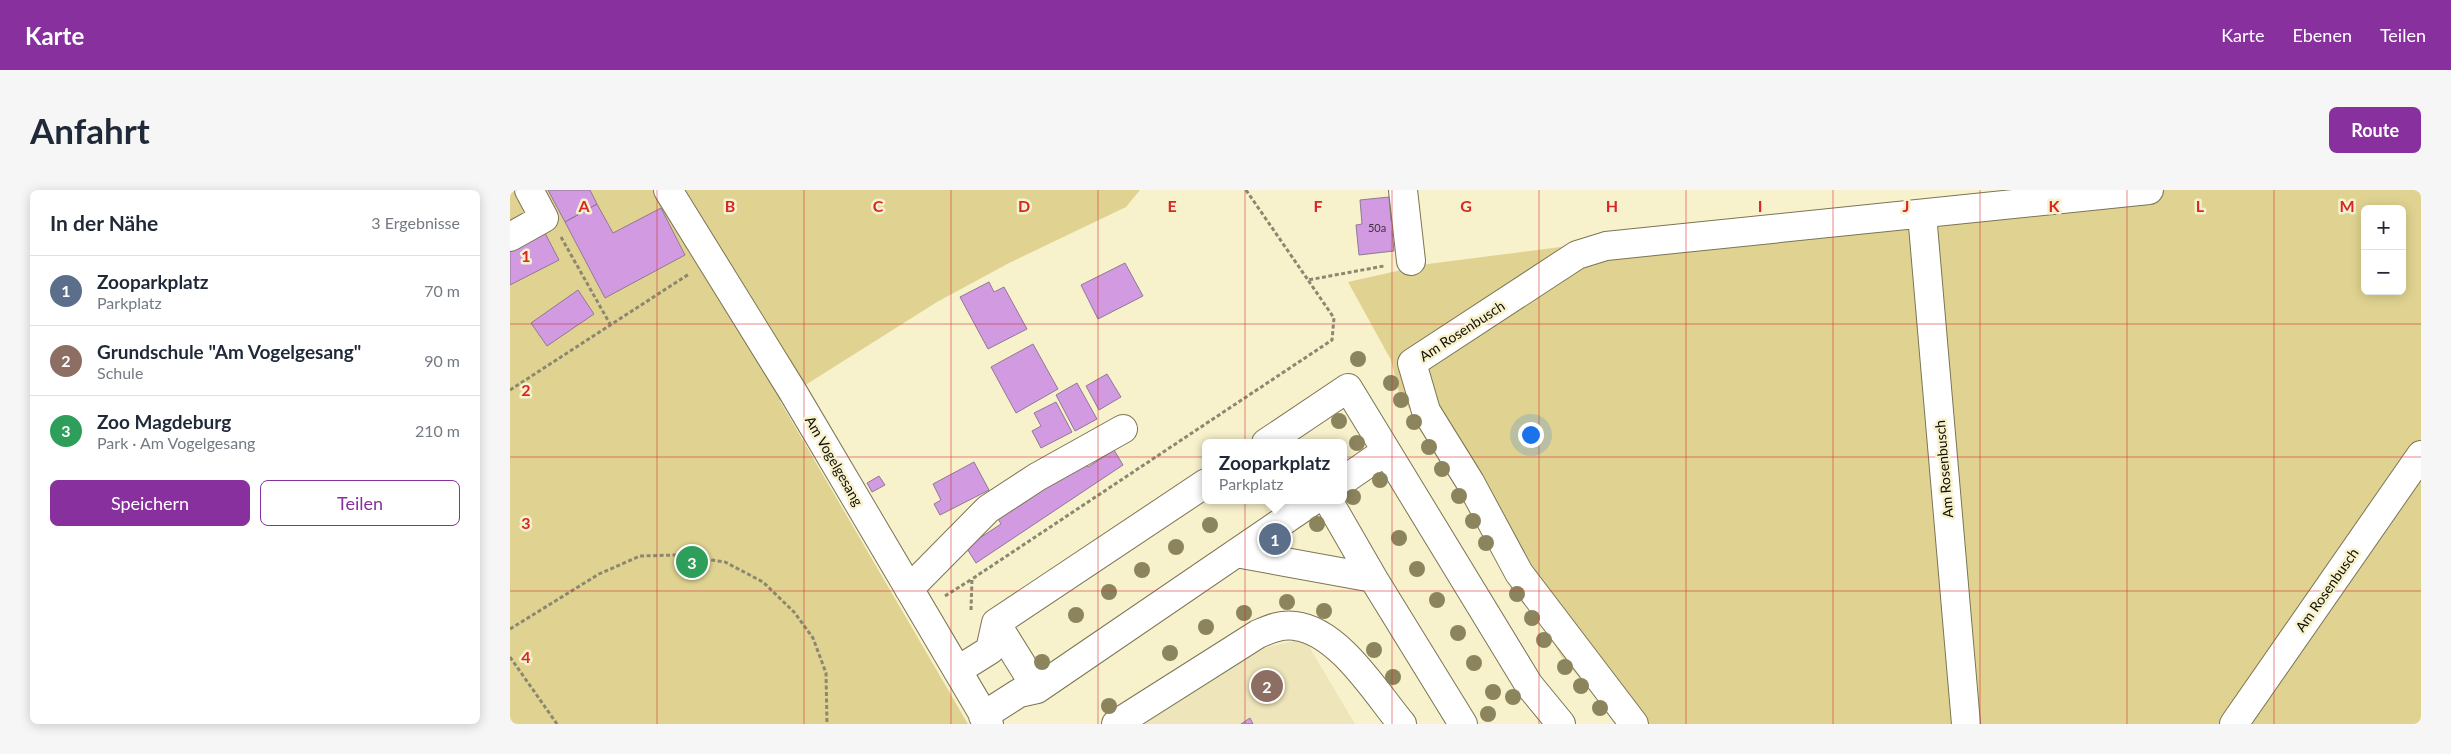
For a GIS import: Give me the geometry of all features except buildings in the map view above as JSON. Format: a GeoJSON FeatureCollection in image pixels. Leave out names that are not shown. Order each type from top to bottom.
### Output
{"type":"FeatureCollection","features":[{"type":"Feature","properties":{"kind":"street"},"geometry":{"type":"LineString","coordinates":[[510,237],[544,218],[529,190]]}},
{"type":"Feature","properties":{"kind":"street"},"geometry":{"type":"LineString","coordinates":[[1403,190],[1411,261]]}},
{"type":"Feature","properties":{"kind":"street","name":"Am Rosenbusch"},"geometry":{"type":"LineString","coordinates":[[1634,724],[1519,573],[1470,482],[1426,411],[1412,363],[1577,255],[1606,246],[2149,190]]}},
{"type":"Feature","properties":{"kind":"street","name":"Am Vogelgesang"},"geometry":{"type":"LineString","coordinates":[[676,194],[711,261],[793,392],[986,720]]}},
{"type":"Feature","properties":{"kind":"street","name":"Am Rosenbusch"},"geometry":{"type":"LineString","coordinates":[[1922,214],[1966,724]]}},
{"type":"Feature","properties":{"kind":"street"},"geometry":{"type":"LineString","coordinates":[[1272,439],[1348,388],[1529,685],[1561,724]]}},
{"type":"Feature","properties":{"kind":"street"},"geometry":{"type":"LineString","coordinates":[[908,589],[988,509],[1036,477],[1123,429]]}},
{"type":"Feature","properties":{"kind":"street"},"geometry":{"type":"LineString","coordinates":[[1347,478],[1386,451]]}},
{"type":"Feature","properties":{"kind":"street","name":"Am Rosenbusch"},"geometry":{"type":"LineString","coordinates":[[2234,724],[2421,455]]}},
{"type":"Feature","properties":{"kind":"street"},"geometry":{"type":"LineString","coordinates":[[983,619],[1202,484]]}},
{"type":"Feature","properties":{"kind":"street"},"geometry":{"type":"LineString","coordinates":[[986,720],[1019,693],[1037,689],[1308,504]]}},
{"type":"Feature","properties":{"kind":"street"},"geometry":{"type":"LineString","coordinates":[[1330,504],[1373,578],[1463,724]]}},
{"type":"Feature","properties":{"kind":"street"},"geometry":{"type":"LineString","coordinates":[[1236,553],[1373,578]]}},
{"type":"Feature","properties":{"kind":"street"},"geometry":{"type":"LineString","coordinates":[[958,670],[990,650],[983,619]]}},
{"type":"Feature","properties":{"kind":"street"},"geometry":{"type":"LineString","coordinates":[[983,619],[1037,689]]}},
{"type":"Feature","properties":{"kind":"street"},"geometry":{"type":"LineString","coordinates":[[1116,724],[1258,634],[1273,628],[1293,625],[1320,636],[1346,656],[1402,724]]}},
{"type":"Feature","properties":{"kind":"path"},"geometry":{"type":"LineString","coordinates":[[983,619],[972,579],[1332,340],[1334,318],[1246,190]]}},
{"type":"Feature","properties":{"kind":"path"},"geometry":{"type":"LineString","coordinates":[[544,218],[553,224],[610,324]]}},
{"type":"Feature","properties":{"kind":"path"},"geometry":{"type":"LineString","coordinates":[[510,390],[610,324],[711,261]]}},
{"type":"Feature","properties":{"kind":"path"},"geometry":{"type":"LineString","coordinates":[[1308,280],[1411,261]]}},
{"type":"Feature","properties":{"kind":"path"},"geometry":{"type":"LineString","coordinates":[[510,629],[599,574],[640,556],[678,555],[725,562],[763,582],[794,612],[813,638],[826,673],[827,724]]}},
{"type":"Feature","properties":{"kind":"path"},"geometry":{"type":"LineString","coordinates":[[510,657],[556,724]]}},
{"type":"Feature","properties":{"kind":"shaded area"},"geometry":{"type":"Polygon","coordinates":[[[510,190],[1140,190],[1126,207],[1009,263],[937,302],[780,401],[968,724],[510,724],[510,190]]]}},
{"type":"Feature","properties":{"kind":"shaded area"},"geometry":{"type":"Polygon","coordinates":[[[2099,190],[2421,190],[2421,724],[1618,724],[1562,657],[1399,392],[1391,360],[1348,282],[1428,264],[1576,245],[2099,190]]]}},
{"type":"Feature","properties":{"kind":"shaded area"},"geometry":{"type":"Polygon","coordinates":[[[1295,641],[1307,643],[1355,724],[1136,724],[1267,647],[1295,641]]]}},
{"type":"Feature","properties":{"kind":"place","name":"Zooparkplatz"},"geometry":{"type":"Point","coordinates":[1275,539]}},
{"type":"Feature","properties":{"kind":"place","name":"Zoo Magdeburg"},"geometry":{"type":"Point","coordinates":[692,562]}},
{"type":"Feature","properties":{"kind":"place","name":"Grundschule \"Am Vogelgesang\""},"geometry":{"type":"Point","coordinates":[1267,686]}}]}
